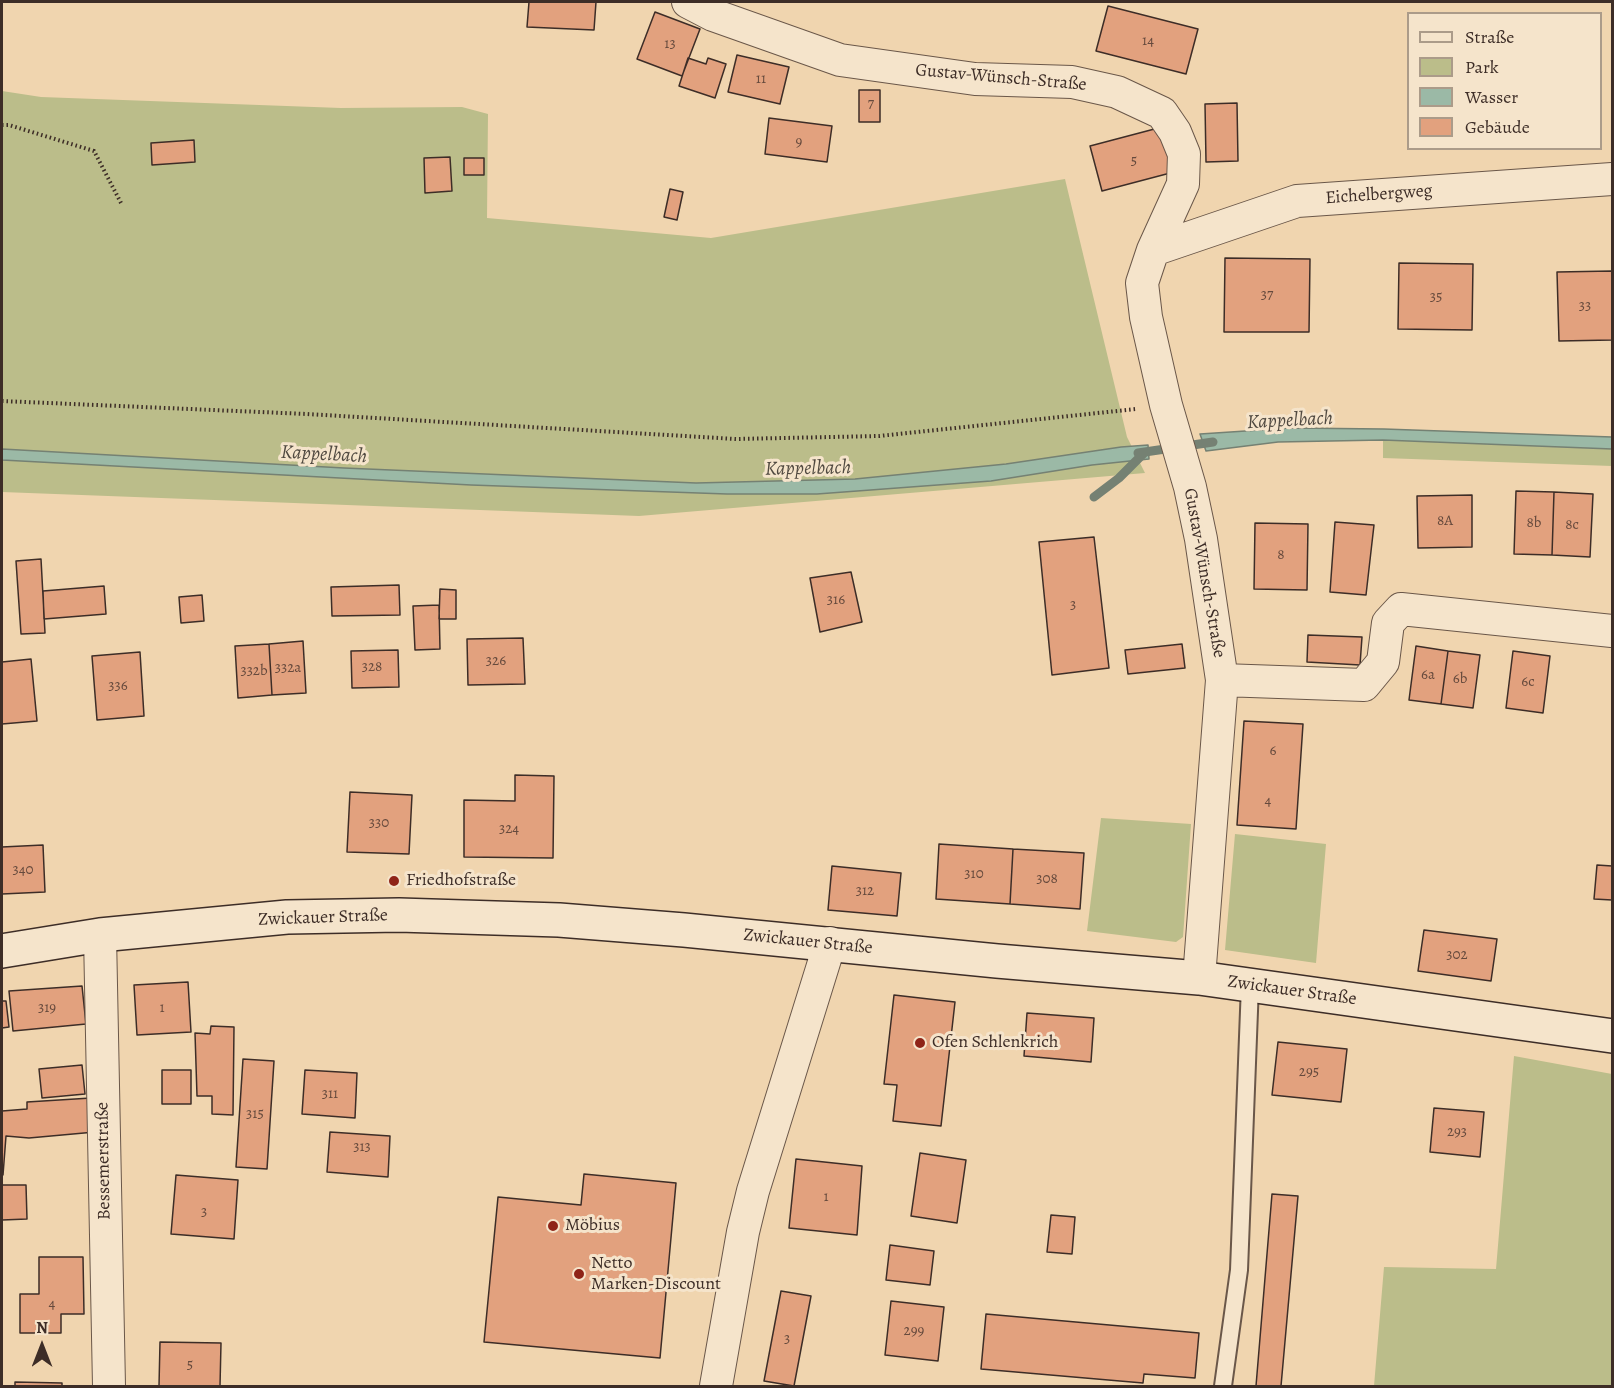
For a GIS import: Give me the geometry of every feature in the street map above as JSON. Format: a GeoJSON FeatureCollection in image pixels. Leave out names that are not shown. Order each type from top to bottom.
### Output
{"type":"FeatureCollection","features":[{"type":"Feature","properties":{"kind":"main road","name":"Zwickauer Straße"},"geometry":{"type":"LineString","coordinates":[[2,951],[100,935],[287,917],[399,915],[559,920],[1199,978],[1612,1036]]}},
{"type":"Feature","properties":{"kind":"street","name":"Gustav-Wünsch-Straße"},"geometry":{"type":"LineString","coordinates":[[688,2],[713,15],[840,60],[975,79],[1072,82],[1117,92],[1162,113],[1175,132],[1184,154],[1183,184],[1153,250],[1142,283],[1146,317],[1166,405],[1190,487],[1201,539],[1222,680],[1199,978]]}},
{"type":"Feature","properties":{"kind":"street","name":"Eichelbergweg"},"geometry":{"type":"LineString","coordinates":[[1153,250],[1297,201],[1612,179]]}},
{"type":"Feature","properties":{"kind":"street","name":"Gustav-Wünsch-Straße"},"geometry":{"type":"LineString","coordinates":[[1222,680],[1364,685],[1383,662],[1388,623],[1401,609],[1612,631]]}},
{"type":"Feature","properties":{"kind":"street","name":"Bessemerstraße"},"geometry":{"type":"LineString","coordinates":[[100,935],[109,1386]]}},
{"type":"Feature","properties":{"kind":"street"},"geometry":{"type":"LineString","coordinates":[[716,1386],[743,1232],[753,1191],[830,944]]}},
{"type":"Feature","properties":{"kind":"lane"},"geometry":{"type":"LineString","coordinates":[[1223,1386],[1239,1270],[1250,985]]}},
{"type":"Feature","properties":{"kind":"path"},"geometry":{"type":"LineString","coordinates":[[2,125],[9,125],[94,151],[121,203]]}},
{"type":"Feature","properties":{"kind":"path"},"geometry":{"type":"LineString","coordinates":[[2,401],[307,414],[736,439],[879,436],[1166,405]]}},
{"type":"Feature","properties":{"kind":"green space"},"geometry":{"type":"Polygon","coordinates":[[[2,91],[41,97],[341,108],[462,107],[488,114],[487,218],[711,238],[1065,179],[1127,437],[1145,473],[639,516],[2,492],[2,91]]]}},
{"type":"Feature","properties":{"kind":"green space"},"geometry":{"type":"Polygon","coordinates":[[[1383,440],[1612,449],[1612,466],[1383,458],[1383,440]]]}},
{"type":"Feature","properties":{"kind":"green space"},"geometry":{"type":"Polygon","coordinates":[[[1101,818],[1191,824],[1183,937],[1176,942],[1087,931],[1101,818]]]}},
{"type":"Feature","properties":{"kind":"green space"},"geometry":{"type":"Polygon","coordinates":[[[1235,834],[1326,844],[1316,963],[1225,950],[1235,834]]]}},
{"type":"Feature","properties":{"kind":"green space"},"geometry":{"type":"Polygon","coordinates":[[[1514,1056],[1612,1074],[1612,1386],[1374,1386],[1384,1267],[1496,1269],[1514,1056]]]}},
{"type":"Feature","properties":{"kind":"water"},"geometry":{"type":"Polygon","coordinates":[[[1291,428],[1612,437],[1612,449],[1383,440],[1278,442],[1206,451],[1200,434],[1291,428]]]}},
{"type":"Feature","properties":{"kind":"water"},"geometry":{"type":"Polygon","coordinates":[[[1148,445],[1149,459],[1092,465],[991,481],[817,494],[727,494],[471,485],[2,460],[2,449],[344,468],[696,483],[855,479],[1006,464],[1148,445]]]}},
{"type":"Feature","properties":{"kind":"building"},"geometry":{"type":"Polygon","coordinates":[[[529,2],[596,2],[594,30],[527,27],[529,2]]]}},
{"type":"Feature","properties":{"kind":"building"},"geometry":{"type":"Polygon","coordinates":[[[1108,6],[1198,29],[1186,74],[1096,51],[1108,6]]]}},
{"type":"Feature","properties":{"kind":"building"},"geometry":{"type":"Polygon","coordinates":[[[655,12],[700,29],[682,76],[637,59],[655,12]]]}},
{"type":"Feature","properties":{"kind":"building"},"geometry":{"type":"Polygon","coordinates":[[[737,55],[789,67],[780,104],[728,92],[737,55]]]}},
{"type":"Feature","properties":{"kind":"building"},"geometry":{"type":"Polygon","coordinates":[[[688,58],[706,64],[708,58],[726,64],[715,98],[679,86],[688,58]]]}},
{"type":"Feature","properties":{"kind":"building"},"geometry":{"type":"Polygon","coordinates":[[[859,90],[880,90],[880,122],[859,122],[859,90]]]}},
{"type":"Feature","properties":{"kind":"building"},"geometry":{"type":"Polygon","coordinates":[[[1237,103],[1238,161],[1206,162],[1205,104],[1237,103]]]}},
{"type":"Feature","properties":{"kind":"building"},"geometry":{"type":"Polygon","coordinates":[[[769,118],[832,126],[827,162],[765,154],[769,118]]]}},
{"type":"Feature","properties":{"kind":"building"},"geometry":{"type":"Polygon","coordinates":[[[1162,127],[1174,172],[1102,191],[1090,146],[1162,127]]]}},
{"type":"Feature","properties":{"kind":"building"},"geometry":{"type":"Polygon","coordinates":[[[194,140],[195,162],[152,165],[151,143],[194,140]]]}},
{"type":"Feature","properties":{"kind":"building"},"geometry":{"type":"Polygon","coordinates":[[[450,157],[452,191],[425,193],[424,158],[450,157]]]}},
{"type":"Feature","properties":{"kind":"building"},"geometry":{"type":"Polygon","coordinates":[[[464,158],[484,158],[484,175],[464,175],[464,158]]]}},
{"type":"Feature","properties":{"kind":"building"},"geometry":{"type":"Polygon","coordinates":[[[670,189],[683,192],[677,220],[664,217],[670,189]]]}},
{"type":"Feature","properties":{"kind":"building"},"geometry":{"type":"Polygon","coordinates":[[[1225,258],[1310,259],[1309,332],[1224,332],[1225,258]]]}},
{"type":"Feature","properties":{"kind":"building"},"geometry":{"type":"Polygon","coordinates":[[[1399,263],[1473,264],[1472,330],[1398,329],[1399,263]]]}},
{"type":"Feature","properties":{"kind":"building"},"geometry":{"type":"Polygon","coordinates":[[[1612,271],[1612,340],[1559,341],[1557,272],[1612,271]]]}},
{"type":"Feature","properties":{"kind":"building"},"geometry":{"type":"Polygon","coordinates":[[[1516,491],[1554,492],[1552,555],[1514,554],[1516,491]]]}},
{"type":"Feature","properties":{"kind":"building"},"geometry":{"type":"Polygon","coordinates":[[[1554,492],[1593,494],[1590,557],[1552,555],[1554,492]]]}},
{"type":"Feature","properties":{"kind":"building"},"geometry":{"type":"Polygon","coordinates":[[[1472,495],[1472,547],[1418,548],[1417,496],[1472,495]]]}},
{"type":"Feature","properties":{"kind":"building"},"geometry":{"type":"Polygon","coordinates":[[[1335,522],[1374,525],[1366,595],[1330,592],[1335,522]]]}},
{"type":"Feature","properties":{"kind":"building"},"geometry":{"type":"Polygon","coordinates":[[[1255,523],[1308,524],[1307,590],[1254,589],[1255,523]]]}},
{"type":"Feature","properties":{"kind":"building"},"geometry":{"type":"Polygon","coordinates":[[[1094,537],[1109,668],[1052,675],[1039,542],[1094,537]]]}},
{"type":"Feature","properties":{"kind":"building"},"geometry":{"type":"Polygon","coordinates":[[[41,559],[45,633],[21,634],[16,561],[41,559]]]}},
{"type":"Feature","properties":{"kind":"building"},"geometry":{"type":"Polygon","coordinates":[[[851,572],[862,622],[820,632],[810,578],[851,572]]]}},
{"type":"Feature","properties":{"kind":"building"},"geometry":{"type":"Polygon","coordinates":[[[399,585],[400,615],[332,616],[331,587],[399,585]]]}},
{"type":"Feature","properties":{"kind":"building"},"geometry":{"type":"Polygon","coordinates":[[[104,586],[106,614],[44,619],[43,591],[104,586]]]}},
{"type":"Feature","properties":{"kind":"building"},"geometry":{"type":"Polygon","coordinates":[[[440,589],[456,590],[456,619],[439,619],[440,589]]]}},
{"type":"Feature","properties":{"kind":"building"},"geometry":{"type":"Polygon","coordinates":[[[202,595],[204,621],[181,623],[179,597],[202,595]]]}},
{"type":"Feature","properties":{"kind":"building"},"geometry":{"type":"Polygon","coordinates":[[[439,605],[440,649],[415,650],[413,606],[439,605]]]}},
{"type":"Feature","properties":{"kind":"building"},"geometry":{"type":"Polygon","coordinates":[[[1308,635],[1362,637],[1360,665],[1307,662],[1308,635]]]}},
{"type":"Feature","properties":{"kind":"building"},"geometry":{"type":"Polygon","coordinates":[[[523,638],[525,684],[468,685],[467,639],[523,638]]]}},
{"type":"Feature","properties":{"kind":"building"},"geometry":{"type":"Polygon","coordinates":[[[303,641],[306,693],[272,695],[269,644],[303,641]]]}},
{"type":"Feature","properties":{"kind":"building"},"geometry":{"type":"Polygon","coordinates":[[[269,644],[272,695],[238,698],[235,646],[269,644]]]}},
{"type":"Feature","properties":{"kind":"building"},"geometry":{"type":"Polygon","coordinates":[[[1182,644],[1185,668],[1128,674],[1125,650],[1182,644]]]}},
{"type":"Feature","properties":{"kind":"building"},"geometry":{"type":"Polygon","coordinates":[[[1416,646],[1448,651],[1441,704],[1409,700],[1416,646]]]}},
{"type":"Feature","properties":{"kind":"building"},"geometry":{"type":"Polygon","coordinates":[[[398,650],[399,687],[352,688],[351,651],[398,650]]]}},
{"type":"Feature","properties":{"kind":"building"},"geometry":{"type":"Polygon","coordinates":[[[1448,651],[1480,655],[1473,708],[1441,704],[1448,651]]]}},
{"type":"Feature","properties":{"kind":"building"},"geometry":{"type":"Polygon","coordinates":[[[1513,651],[1550,656],[1543,713],[1506,708],[1513,651]]]}},
{"type":"Feature","properties":{"kind":"building"},"geometry":{"type":"Polygon","coordinates":[[[140,652],[144,716],[97,720],[92,656],[140,652]]]}},
{"type":"Feature","properties":{"kind":"building"},"geometry":{"type":"Polygon","coordinates":[[[31,659],[37,721],[2,724],[2,662],[31,659]]]}},
{"type":"Feature","properties":{"kind":"building"},"geometry":{"type":"Polygon","coordinates":[[[1244,721],[1303,724],[1296,829],[1237,825],[1244,721]]]}},
{"type":"Feature","properties":{"kind":"building"},"geometry":{"type":"Polygon","coordinates":[[[515,775],[554,776],[553,858],[464,857],[464,800],[515,801],[515,775]]]}},
{"type":"Feature","properties":{"kind":"building"},"geometry":{"type":"Polygon","coordinates":[[[350,792],[412,795],[409,854],[347,852],[350,792]]]}},
{"type":"Feature","properties":{"kind":"building"},"geometry":{"type":"Polygon","coordinates":[[[939,844],[1013,849],[1010,904],[936,899],[939,844]]]}},
{"type":"Feature","properties":{"kind":"building"},"geometry":{"type":"Polygon","coordinates":[[[43,845],[45,892],[2,894],[2,847],[43,845]]]}},
{"type":"Feature","properties":{"kind":"building"},"geometry":{"type":"Polygon","coordinates":[[[1013,849],[1084,853],[1080,909],[1010,904],[1013,849]]]}},
{"type":"Feature","properties":{"kind":"building"},"geometry":{"type":"Polygon","coordinates":[[[1597,865],[1612,866],[1612,900],[1594,899],[1597,865]]]}},
{"type":"Feature","properties":{"kind":"building"},"geometry":{"type":"Polygon","coordinates":[[[832,866],[901,873],[897,916],[828,910],[832,866]]]}},
{"type":"Feature","properties":{"kind":"building"},"geometry":{"type":"Polygon","coordinates":[[[1424,930],[1497,939],[1491,981],[1418,971],[1424,930]]]}},
{"type":"Feature","properties":{"kind":"building"},"geometry":{"type":"Polygon","coordinates":[[[188,982],[191,1032],[137,1035],[134,985],[188,982]]]}},
{"type":"Feature","properties":{"kind":"building"},"geometry":{"type":"Polygon","coordinates":[[[82,986],[86,1024],[13,1031],[9,991],[82,986]]]}},
{"type":"Feature","properties":{"kind":"building","name":"Ofen Schlenkrich"},"geometry":{"type":"Polygon","coordinates":[[[894,995],[955,1002],[941,1126],[893,1121],[897,1085],[884,1084],[894,995]]]}},
{"type":"Feature","properties":{"kind":"building"},"geometry":{"type":"Polygon","coordinates":[[[2,1001],[6,1001],[9,1027],[2,1028],[2,1001]]]}},
{"type":"Feature","properties":{"kind":"building"},"geometry":{"type":"Polygon","coordinates":[[[1027,1013],[1094,1018],[1091,1062],[1024,1056],[1027,1013]]]}},
{"type":"Feature","properties":{"kind":"building"},"geometry":{"type":"Polygon","coordinates":[[[211,1026],[234,1027],[233,1115],[212,1114],[212,1096],[197,1096],[195,1033],[210,1034],[211,1026]]]}},
{"type":"Feature","properties":{"kind":"building"},"geometry":{"type":"Polygon","coordinates":[[[1278,1042],[1347,1049],[1341,1102],[1272,1095],[1278,1042]]]}},
{"type":"Feature","properties":{"kind":"building"},"geometry":{"type":"Polygon","coordinates":[[[243,1059],[274,1061],[267,1169],[236,1167],[243,1059]]]}},
{"type":"Feature","properties":{"kind":"building"},"geometry":{"type":"Polygon","coordinates":[[[82,1065],[85,1094],[42,1098],[39,1069],[82,1065]]]}},
{"type":"Feature","properties":{"kind":"building"},"geometry":{"type":"Polygon","coordinates":[[[162,1070],[191,1070],[191,1104],[162,1104],[162,1070]]]}},
{"type":"Feature","properties":{"kind":"building"},"geometry":{"type":"Polygon","coordinates":[[[305,1070],[357,1073],[355,1118],[302,1114],[305,1070]]]}},
{"type":"Feature","properties":{"kind":"building"},"geometry":{"type":"Polygon","coordinates":[[[91,1098],[95,1132],[29,1138],[6,1136],[2,1175],[2,1111],[27,1109],[27,1102],[91,1098]]]}},
{"type":"Feature","properties":{"kind":"building"},"geometry":{"type":"Polygon","coordinates":[[[1434,1108],[1484,1112],[1480,1157],[1430,1152],[1434,1108]]]}},
{"type":"Feature","properties":{"kind":"building"},"geometry":{"type":"Polygon","coordinates":[[[330,1132],[390,1136],[388,1177],[327,1172],[330,1132]]]}},
{"type":"Feature","properties":{"kind":"building"},"geometry":{"type":"Polygon","coordinates":[[[920,1153],[966,1160],[957,1223],[911,1216],[920,1153]]]}},
{"type":"Feature","properties":{"kind":"building"},"geometry":{"type":"Polygon","coordinates":[[[796,1159],[862,1166],[857,1235],[789,1228],[796,1159]]]}},
{"type":"Feature","properties":{"kind":"building","name":"Netto Marken-Discount"},"geometry":{"type":"Polygon","coordinates":[[[584,1174],[676,1183],[660,1358],[484,1342],[498,1197],[581,1205],[584,1174]]]}},
{"type":"Feature","properties":{"kind":"building"},"geometry":{"type":"Polygon","coordinates":[[[176,1175],[238,1180],[234,1239],[171,1234],[176,1175]]]}},
{"type":"Feature","properties":{"kind":"building"},"geometry":{"type":"Polygon","coordinates":[[[2,1185],[26,1185],[27,1219],[2,1220],[2,1185]]]}},
{"type":"Feature","properties":{"kind":"building"},"geometry":{"type":"Polygon","coordinates":[[[1272,1194],[1298,1196],[1281,1386],[1256,1386],[1272,1194]]]}},
{"type":"Feature","properties":{"kind":"building"},"geometry":{"type":"Polygon","coordinates":[[[1051,1215],[1075,1217],[1072,1254],[1047,1252],[1051,1215]]]}},
{"type":"Feature","properties":{"kind":"building"},"geometry":{"type":"Polygon","coordinates":[[[890,1245],[934,1251],[930,1285],[886,1280],[890,1245]]]}},
{"type":"Feature","properties":{"kind":"building"},"geometry":{"type":"Polygon","coordinates":[[[39,1257],[83,1257],[84,1314],[61,1314],[61,1333],[20,1333],[20,1294],[39,1294],[39,1257]]]}},
{"type":"Feature","properties":{"kind":"building"},"geometry":{"type":"Polygon","coordinates":[[[781,1291],[811,1296],[794,1386],[764,1381],[781,1291]]]}},
{"type":"Feature","properties":{"kind":"building"},"geometry":{"type":"Polygon","coordinates":[[[891,1301],[944,1307],[938,1361],[885,1355],[891,1301]]]}},
{"type":"Feature","properties":{"kind":"building"},"geometry":{"type":"Polygon","coordinates":[[[986,1314],[1199,1333],[1195,1378],[1144,1374],[1143,1383],[981,1369],[986,1314]]]}},
{"type":"Feature","properties":{"kind":"building"},"geometry":{"type":"Polygon","coordinates":[[[160,1342],[221,1343],[220,1386],[159,1386],[160,1342]]]}},
{"type":"Feature","properties":{"kind":"building"},"geometry":{"type":"Polygon","coordinates":[[[15,1382],[62,1383],[62,1386],[15,1386],[15,1382]]]}},
{"type":"Feature","properties":{"kind":"waterway","name":"Kappelbach"},"geometry":{"type":"LineString","coordinates":[[1138,453],[1213,442]]}},
{"type":"Feature","properties":{"kind":"waterway"},"geometry":{"type":"LineString","coordinates":[[1094,497],[1119,478],[1144,453]]}},
{"type":"Feature","properties":{"kind":"place","name":"Friedhofstraße"},"geometry":{"type":"Point","coordinates":[394,881]}},
{"type":"Feature","properties":{"kind":"place","name":"Ofen Schlenkrich"},"geometry":{"type":"Point","coordinates":[920,1043]}},
{"type":"Feature","properties":{"kind":"place","name":"Möbius"},"geometry":{"type":"Point","coordinates":[553,1226]}},
{"type":"Feature","properties":{"kind":"place","name":"Netto Marken-Discount"},"geometry":{"type":"Point","coordinates":[579,1274]}}]}
